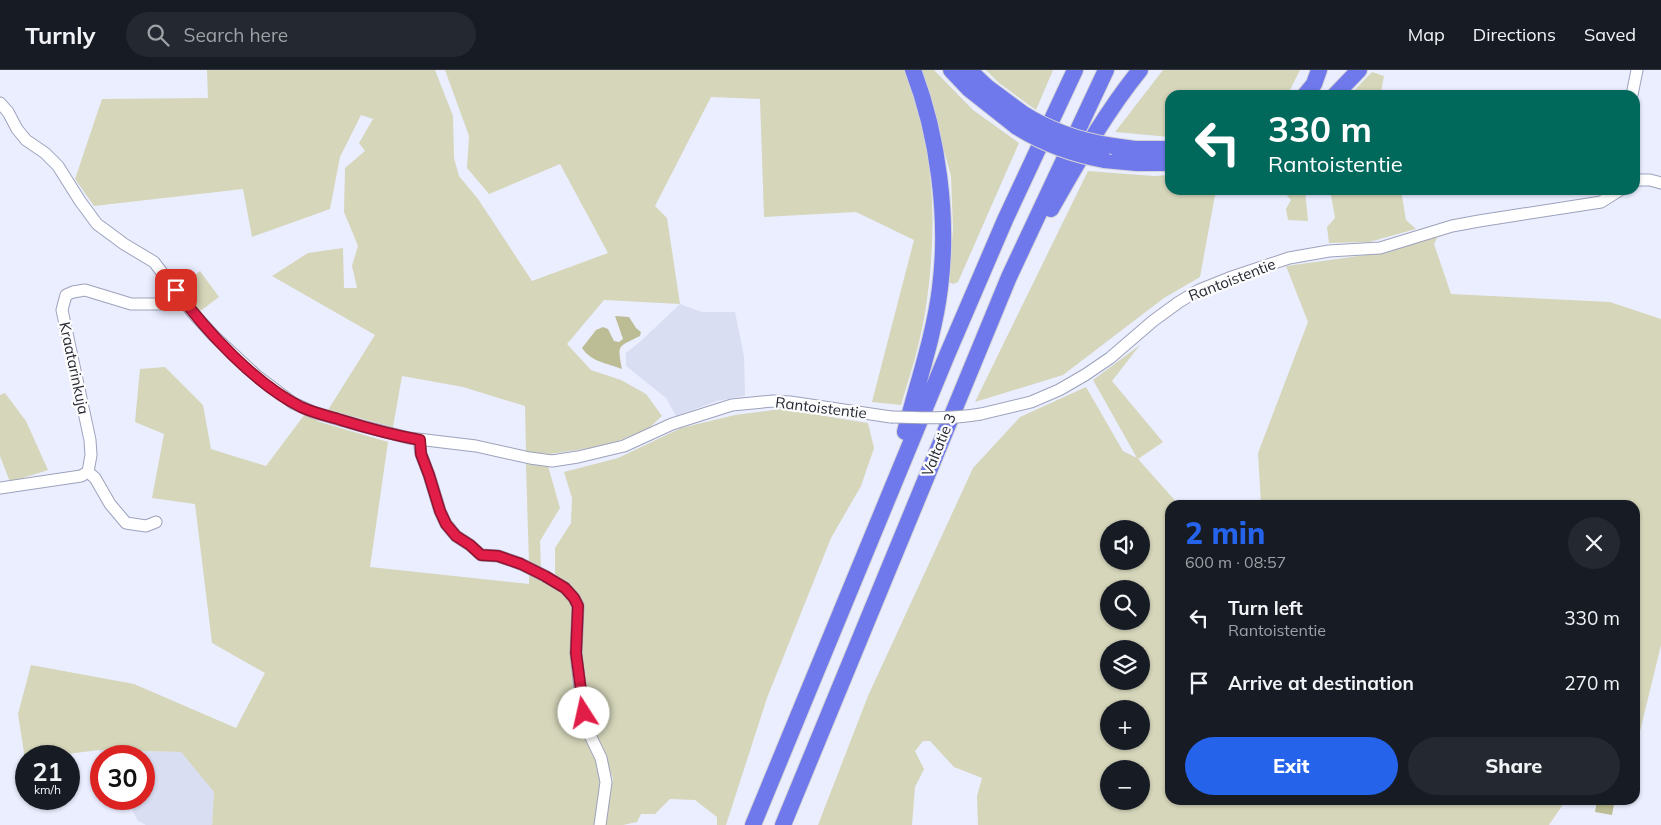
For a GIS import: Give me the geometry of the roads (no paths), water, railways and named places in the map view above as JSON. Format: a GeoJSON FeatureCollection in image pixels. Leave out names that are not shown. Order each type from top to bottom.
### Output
{"type":"FeatureCollection","features":[{"type":"Feature","properties":{"kind":"highway"},"geometry":{"type":"LineString","coordinates":[[889,493],[932,330],[940,288],[944,249],[940,180],[927,115],[913,70]]}},
{"type":"Feature","properties":{"kind":"highway"},"geometry":{"type":"LineString","coordinates":[[950,70],[969,89],[1020,120],[1079,139],[1113,146],[1135,149],[1165,149]]}},
{"type":"Feature","properties":{"kind":"highway"},"geometry":{"type":"LineString","coordinates":[[969,70],[1020,120],[1030,136],[1073,154],[1104,160],[1165,164]]}},
{"type":"Feature","properties":{"kind":"highway","name":"Valtatie 3"},"geometry":{"type":"LineString","coordinates":[[753,825],[889,493],[1005,220],[1075,70]]}},
{"type":"Feature","properties":{"kind":"highway","name":"Valtatie 3"},"geometry":{"type":"LineString","coordinates":[[783,825],[1009,277],[1106,70]]}},
{"type":"Feature","properties":{"kind":"highway"},"geometry":{"type":"LineString","coordinates":[[1009,277],[1086,150],[1119,98],[1140,70]]}},
{"type":"Feature","properties":{"kind":"highway"},"geometry":{"type":"LineString","coordinates":[[1310,90],[1319,70]]}},
{"type":"Feature","properties":{"kind":"highway"},"geometry":{"type":"LineString","coordinates":[[1339,90],[1359,70]]}},
{"type":"Feature","properties":{"kind":"street"},"geometry":{"type":"LineString","coordinates":[[1633,90],[1637,70]]}},
{"type":"Feature","properties":{"kind":"street","name":"Rantoistentie"},"geometry":{"type":"LineString","coordinates":[[0,102],[26,140],[45,153],[58,166],[97,224],[124,244],[154,262],[214,336],[243,364],[293,403],[313,412],[420,440],[476,446],[552,461],[624,446],[672,424],[732,405],[790,402],[891,417],[931,419],[957,418],[982,414],[1031,402],[1059,390],[1110,358],[1153,321],[1179,302],[1199,290],[1237,276],[1289,258],[1329,251],[1380,248],[1452,226],[1479,220],[1601,202],[1612,195]]}},
{"type":"Feature","properties":{"kind":"street"},"geometry":{"type":"LineString","coordinates":[[1640,180],[1661,183]]}},
{"type":"Feature","properties":{"kind":"street","name":"Kraatarinkuja"},"geometry":{"type":"LineString","coordinates":[[88,472],[91,455],[90,440],[62,310],[66,295],[85,290],[131,304],[174,304],[185,302]]}},
{"type":"Feature","properties":{"kind":"street"},"geometry":{"type":"LineString","coordinates":[[420,440],[421,454],[440,511],[446,524],[456,536],[481,555],[498,556],[521,564],[545,576],[565,588],[578,606],[576,653],[581,697],[588,729],[601,758],[606,782],[600,825]]}},
{"type":"Feature","properties":{"kind":"street"},"geometry":{"type":"LineString","coordinates":[[0,488],[81,476],[88,472],[95,478],[110,504],[126,523],[146,526],[156,522]]}}]}
